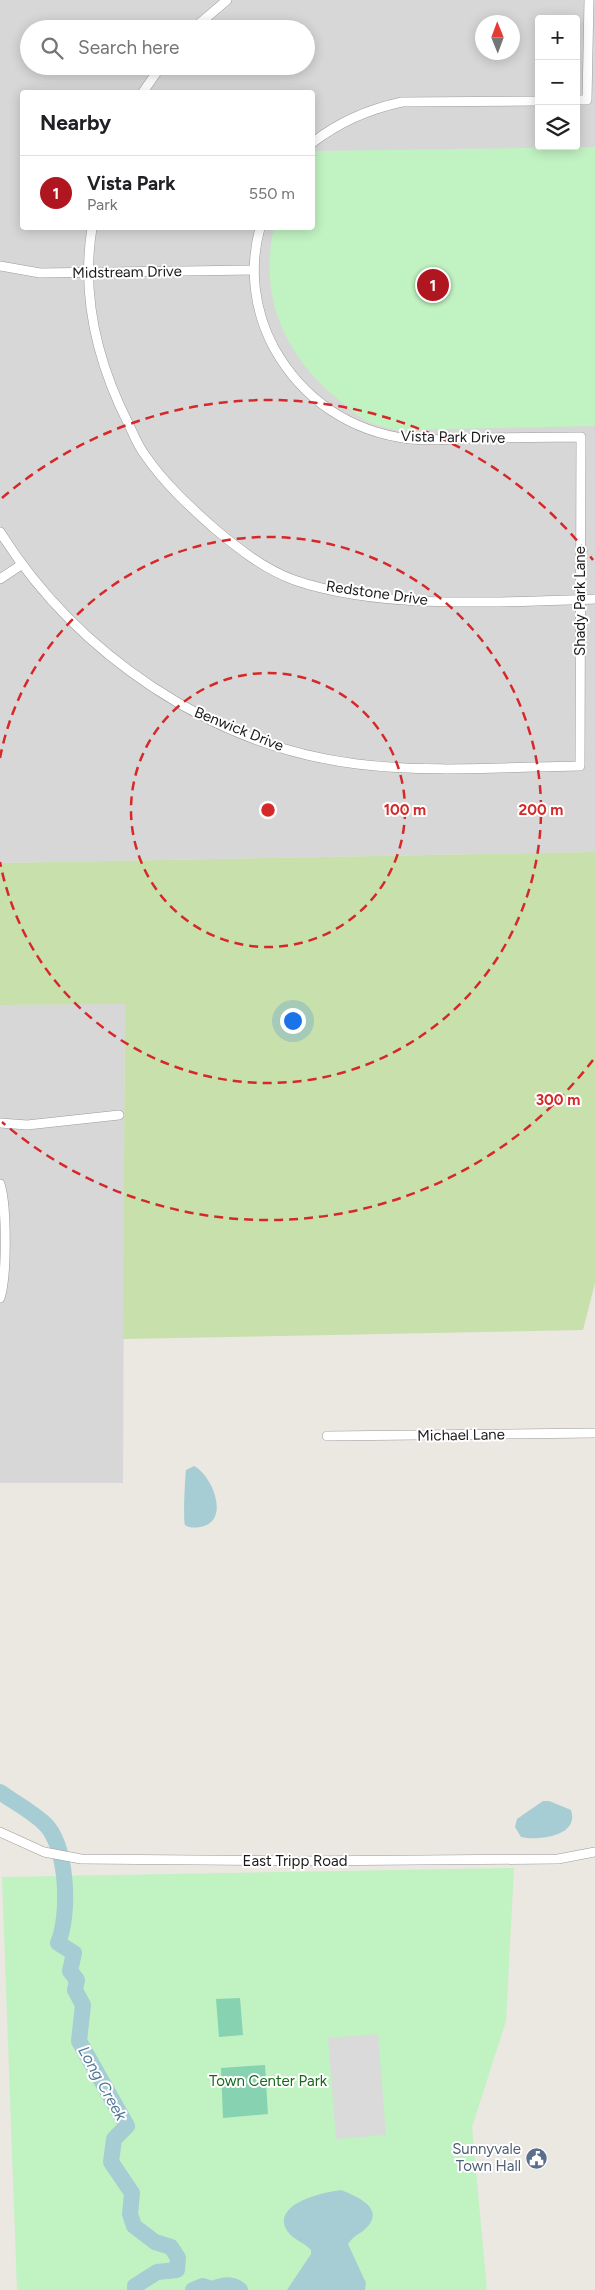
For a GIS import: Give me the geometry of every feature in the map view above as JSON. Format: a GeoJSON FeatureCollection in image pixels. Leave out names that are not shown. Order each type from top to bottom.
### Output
{"type":"FeatureCollection","features":[{"type":"Feature","properties":{"kind":"street"},"geometry":{"type":"LineString","coordinates":[[204,20],[227,0]]}},
{"type":"Feature","properties":{"kind":"street"},"geometry":{"type":"LineString","coordinates":[[580,100],[587,100],[589,0]]}},
{"type":"Feature","properties":{"kind":"street"},"geometry":{"type":"LineString","coordinates":[[144,90],[155,75]]}},
{"type":"Feature","properties":{"kind":"street"},"geometry":{"type":"LineString","coordinates":[[315,141],[338,125],[358,115],[402,102],[535,100]]}},
{"type":"Feature","properties":{"kind":"street","name":"Redstone Drive"},"geometry":{"type":"LineString","coordinates":[[92,230],[88,272],[95,338],[113,394],[144,455],[189,506],[245,554],[294,580],[347,592],[424,602],[595,599]]}},
{"type":"Feature","properties":{"kind":"street","name":"Vista Park Drive"},"geometry":{"type":"LineString","coordinates":[[260,230],[254,270],[261,319],[266,334],[281,360],[303,390],[336,415],[360,427],[411,439],[580,437]]}},
{"type":"Feature","properties":{"kind":"street","name":"Midstream Drive"},"geometry":{"type":"LineString","coordinates":[[0,266],[40,273],[254,270]]}},
{"type":"Feature","properties":{"kind":"street","name":"Shady Park Lane"},"geometry":{"type":"LineString","coordinates":[[580,437],[580,766]]}},
{"type":"Feature","properties":{"kind":"street","name":"Benwick Drive"},"geometry":{"type":"LineString","coordinates":[[0,532],[21,565],[70,621],[117,662],[197,713],[257,739],[322,757],[388,767],[580,766]]}},
{"type":"Feature","properties":{"kind":"street"},"geometry":{"type":"LineString","coordinates":[[0,579],[21,565]]}},
{"type":"Feature","properties":{"kind":"street"},"geometry":{"type":"LineString","coordinates":[[0,1123],[27,1125],[119,1115]]}},
{"type":"Feature","properties":{"kind":"street"},"geometry":{"type":"LineString","coordinates":[[0,1184],[4,1199],[5,1218],[0,1298]]}},
{"type":"Feature","properties":{"kind":"street","name":"Michael Lane"},"geometry":{"type":"LineString","coordinates":[[327,1436],[595,1433]]}},
{"type":"Feature","properties":{"kind":"street","name":"East Tripp Road"},"geometry":{"type":"LineString","coordinates":[[0,1832],[38,1850],[74,1858],[280,1861],[558,1859],[595,1852]]}},
{"type":"Feature","properties":{"kind":"shaded area"},"geometry":{"type":"Polygon","coordinates":[[[0,0],[595,0],[595,852],[0,863],[0,0]]]}},
{"type":"Feature","properties":{"kind":"shaded area"},"geometry":{"type":"Polygon","coordinates":[[[125,1003],[123,1483],[0,1483],[0,1005],[125,1003]]]}},
{"type":"Feature","properties":{"kind":"shaded area"},"geometry":{"type":"Polygon","coordinates":[[[378,2034],[386,2135],[336,2139],[328,2038],[378,2034]]]}},
{"type":"Feature","properties":{"kind":"green space"},"geometry":{"type":"Polygon","coordinates":[[[580,147],[595,147],[595,426],[396,430],[374,424],[360,417],[320,383],[304,365],[290,345],[273,301],[270,278],[270,253],[274,230],[315,230],[315,151],[535,148],[535,150],[580,150],[580,147]]]}},
{"type":"Feature","properties":{"kind":"green space"},"geometry":{"type":"Polygon","coordinates":[[[595,852],[595,1283],[583,1330],[123,1339],[125,1004],[0,1005],[0,863],[595,852]]]}},
{"type":"Feature","properties":{"kind":"green space","name":"Town Center Park"},"geometry":{"type":"Polygon","coordinates":[[[514,1868],[506,2021],[472,2127],[487,2290],[17,2290],[2,1877],[514,1868]]]}},
{"type":"Feature","properties":{"kind":"green space"},"geometry":{"type":"Polygon","coordinates":[[[240,1998],[243,2035],[219,2037],[216,1999],[240,1998]]]}},
{"type":"Feature","properties":{"kind":"green space"},"geometry":{"type":"Polygon","coordinates":[[[265,2065],[268,2114],[223,2118],[221,2068],[265,2065]]]}},
{"type":"Feature","properties":{"kind":"water"},"geometry":{"type":"Polygon","coordinates":[[[194,1466],[201,1471],[212,1488],[217,1508],[215,1517],[209,1523],[194,1528],[185,1525],[184,1507],[186,1470],[194,1466]]]}},
{"type":"Feature","properties":{"kind":"water"},"geometry":{"type":"Polygon","coordinates":[[[543,1801],[549,1801],[571,1810],[572,1819],[569,1826],[556,1835],[537,1838],[521,1837],[515,1827],[517,1819],[543,1801]]]}},
{"type":"Feature","properties":{"kind":"water"},"geometry":{"type":"Polygon","coordinates":[[[341,2190],[356,2196],[368,2205],[372,2211],[373,2217],[370,2223],[348,2244],[366,2283],[365,2290],[287,2290],[311,2254],[311,2250],[287,2231],[284,2218],[288,2211],[304,2200],[324,2193],[341,2190]]]}},
{"type":"Feature","properties":{"kind":"waterway","name":"Long Creek"},"geometry":{"type":"LineString","coordinates":[[0,1792],[44,1823],[52,1833],[58,1847],[62,1863],[65,1899],[62,1931],[58,1943],[74,1953],[70,1971],[77,1980],[75,1990],[83,2005],[79,2041],[127,2126],[114,2139],[111,2162],[132,2193],[130,2214],[134,2226],[155,2242],[171,2247],[178,2258],[177,2270],[157,2272],[135,2286],[135,2290]]}},
{"type":"Feature","properties":{"kind":"waterway","name":"Long Creek"},"geometry":{"type":"LineString","coordinates":[[193,2290],[203,2286],[211,2289],[226,2285],[240,2290]]}},
{"type":"Feature","properties":{"kind":"place","name":"Vista Park"},"geometry":{"type":"Point","coordinates":[433,285]}},
{"type":"Feature","properties":{"kind":"place","name":"Sunnyvale Town Hall"},"geometry":{"type":"Point","coordinates":[537,2158]}}]}
